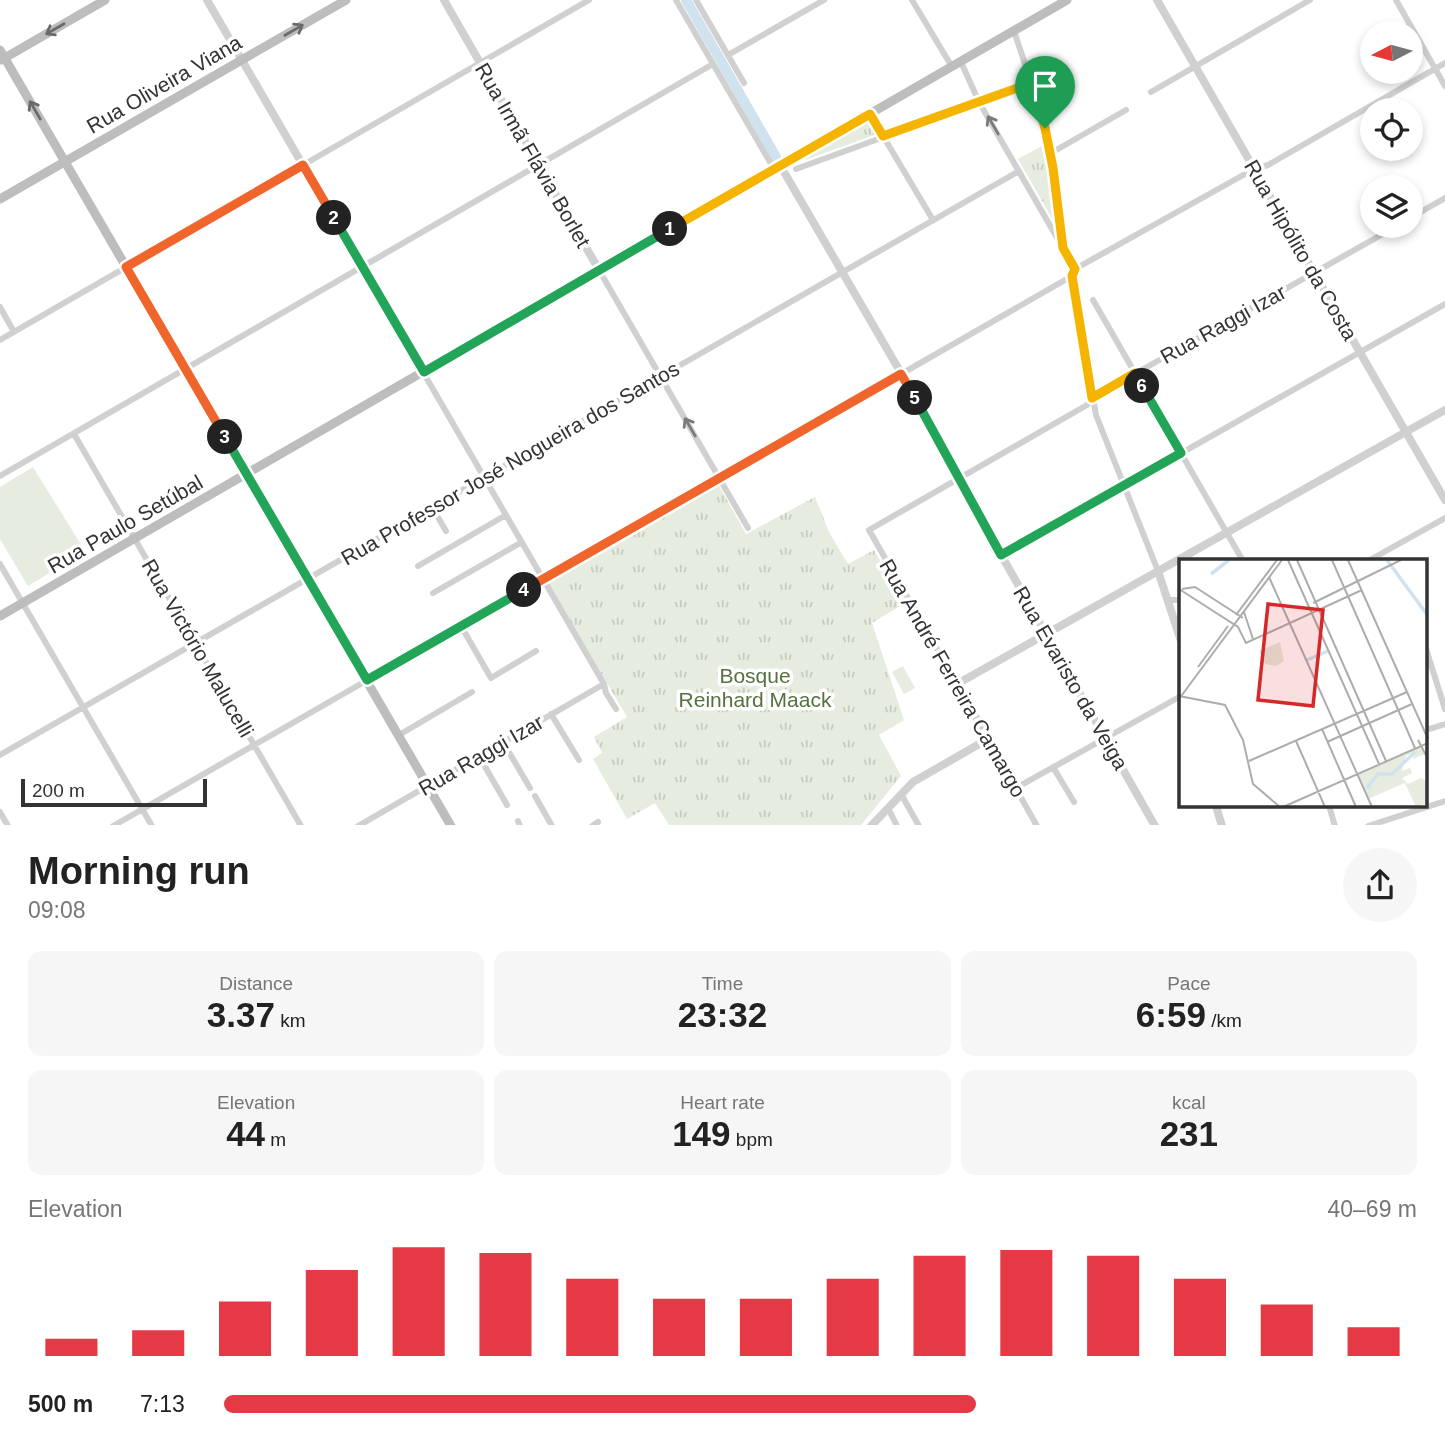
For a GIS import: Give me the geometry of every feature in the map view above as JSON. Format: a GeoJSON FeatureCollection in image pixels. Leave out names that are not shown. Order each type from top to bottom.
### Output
{"type":"FeatureCollection","features":[{"type":"Feature","properties":{"kind":"main road"},"geometry":{"type":"LineString","coordinates":[[105,0],[2,56],[451,825]]}},
{"type":"Feature","properties":{"kind":"main road","name":"Rua Oliveira Viana"},"geometry":{"type":"LineString","coordinates":[[0,199],[346,0]]}},
{"type":"Feature","properties":{"kind":"main road","name":"Rua Paulo Setúbal"},"geometry":{"type":"LineString","coordinates":[[0,616],[1067,0]]}},
{"type":"Feature","properties":{"kind":"street"},"geometry":{"type":"LineString","coordinates":[[207,0],[544,579],[616,709]]}},
{"type":"Feature","properties":{"kind":"street","name":"Rua Irmã Flávia Borlet"},"geometry":{"type":"LineString","coordinates":[[444,0],[748,528]]}},
{"type":"Feature","properties":{"kind":"street"},"geometry":{"type":"LineString","coordinates":[[0,340],[589,0]]}},
{"type":"Feature","properties":{"kind":"street","name":"Rua Evaristo da Veiga"},"geometry":{"type":"LineString","coordinates":[[676,0],[842,272],[1155,825]]}},
{"type":"Feature","properties":{"kind":"street"},"geometry":{"type":"LineString","coordinates":[[696,0],[744,83]]}},
{"type":"Feature","properties":{"kind":"street"},"geometry":{"type":"LineString","coordinates":[[728,55],[824,0]]}},
{"type":"Feature","properties":{"kind":"street"},"geometry":{"type":"LineString","coordinates":[[912,0],[979,102],[1063,248],[1074,273],[1092,398],[1098,421],[1169,600],[1179,634]]}},
{"type":"Feature","properties":{"kind":"street","name":"Rua Hipólito da Costa"},"geometry":{"type":"LineString","coordinates":[[1157,0],[1445,500]]}},
{"type":"Feature","properties":{"kind":"street"},"geometry":{"type":"LineString","coordinates":[[1151,92],[1310,0]]}},
{"type":"Feature","properties":{"kind":"street"},"geometry":{"type":"LineString","coordinates":[[1396,0],[1445,86]]}},
{"type":"Feature","properties":{"kind":"street"},"geometry":{"type":"LineString","coordinates":[[1014,31],[1051,153],[1063,248]]}},
{"type":"Feature","properties":{"kind":"street"},"geometry":{"type":"LineString","coordinates":[[113,825],[1254,169],[1268,165],[1445,63]]}},
{"type":"Feature","properties":{"kind":"street"},"geometry":{"type":"LineString","coordinates":[[0,476],[713,64]]}},
{"type":"Feature","properties":{"kind":"street"},"geometry":{"type":"LineString","coordinates":[[796,169],[1031,83]]}},
{"type":"Feature","properties":{"kind":"street"},"geometry":{"type":"LineString","coordinates":[[1051,153],[1126,110]]}},
{"type":"Feature","properties":{"kind":"street"},"geometry":{"type":"LineString","coordinates":[[870,114],[933,220]]}},
{"type":"Feature","properties":{"kind":"street","name":"Rua Professor José Nogueira dos Santos"},"geometry":{"type":"LineString","coordinates":[[0,755],[1019,171]]}},
{"type":"Feature","properties":{"kind":"street"},"geometry":{"type":"LineString","coordinates":[[1423,211],[1445,198]]}},
{"type":"Feature","properties":{"kind":"street","name":"Rua Raggi Izar"},"geometry":{"type":"LineString","coordinates":[[869,530],[1087,405],[1092,398],[1135,373],[1375,238]]}},
{"type":"Feature","properties":{"kind":"street"},"geometry":{"type":"LineString","coordinates":[[1093,300],[1242,559]]}},
{"type":"Feature","properties":{"kind":"street"},"geometry":{"type":"LineString","coordinates":[[1001,555],[1445,304]]}},
{"type":"Feature","properties":{"kind":"street"},"geometry":{"type":"LineString","coordinates":[[0,307],[14,332]]}},
{"type":"Feature","properties":{"kind":"street"},"geometry":{"type":"LineString","coordinates":[[1181,559],[1445,410]]}},
{"type":"Feature","properties":{"kind":"street","name":"Rua Victório Malucelli"},"geometry":{"type":"LineString","coordinates":[[74,434],[301,825]]}},
{"type":"Feature","properties":{"kind":"street"},"geometry":{"type":"LineString","coordinates":[[432,507],[446,531]]}},
{"type":"Feature","properties":{"kind":"street"},"geometry":{"type":"LineString","coordinates":[[418,566],[506,515]]}},
{"type":"Feature","properties":{"kind":"street"},"geometry":{"type":"LineString","coordinates":[[1372,559],[1445,518]]}},
{"type":"Feature","properties":{"kind":"street","name":"Rua André Ferreira Camargo"},"geometry":{"type":"LineString","coordinates":[[869,530],[1037,825]]}},
{"type":"Feature","properties":{"kind":"street"},"geometry":{"type":"LineString","coordinates":[[433,593],[522,542]]}},
{"type":"Feature","properties":{"kind":"street"},"geometry":{"type":"LineString","coordinates":[[957,684],[1179,560]]}},
{"type":"Feature","properties":{"kind":"street"},"geometry":{"type":"LineString","coordinates":[[0,564],[152,825]]}},
{"type":"Feature","properties":{"kind":"street"},"geometry":{"type":"LineString","coordinates":[[1169,600],[1179,600]]}},
{"type":"Feature","properties":{"kind":"street"},"geometry":{"type":"LineString","coordinates":[[461,626],[491,678],[536,652]]}},
{"type":"Feature","properties":{"kind":"street"},"geometry":{"type":"LineString","coordinates":[[1428,655],[1445,709]]}},
{"type":"Feature","properties":{"kind":"street","name":"Rua Raggi Izar"},"geometry":{"type":"LineString","coordinates":[[358,825],[604,684]]}},
{"type":"Feature","properties":{"kind":"street"},"geometry":{"type":"LineString","coordinates":[[398,735],[472,692]]}},
{"type":"Feature","properties":{"kind":"street"},"geometry":{"type":"LineString","coordinates":[[1016,788],[1179,697]]}},
{"type":"Feature","properties":{"kind":"street"},"geometry":{"type":"LineString","coordinates":[[551,714],[579,760]]}},
{"type":"Feature","properties":{"kind":"street"},"geometry":{"type":"LineString","coordinates":[[1428,729],[1445,724]]}},
{"type":"Feature","properties":{"kind":"street"},"geometry":{"type":"LineString","coordinates":[[871,825],[918,779],[988,738]]}},
{"type":"Feature","properties":{"kind":"street"},"geometry":{"type":"LineString","coordinates":[[503,742],[530,788]]}},
{"type":"Feature","properties":{"kind":"street"},"geometry":{"type":"LineString","coordinates":[[479,756],[508,805]]}},
{"type":"Feature","properties":{"kind":"street"},"geometry":{"type":"LineString","coordinates":[[1053,767],[1074,802]]}},
{"type":"Feature","properties":{"kind":"street"},"geometry":{"type":"LineString","coordinates":[[901,794],[919,825]]}},
{"type":"Feature","properties":{"kind":"street"},"geometry":{"type":"LineString","coordinates":[[535,796],[552,825]]}},
{"type":"Feature","properties":{"kind":"street"},"geometry":{"type":"LineString","coordinates":[[1428,806],[1445,801]]}},
{"type":"Feature","properties":{"kind":"street"},"geometry":{"type":"LineString","coordinates":[[888,808],[897,825]]}},
{"type":"Feature","properties":{"kind":"street"},"geometry":{"type":"LineString","coordinates":[[1217,808],[1222,825]]}},
{"type":"Feature","properties":{"kind":"street"},"geometry":{"type":"LineString","coordinates":[[1330,808],[1335,825]]}},
{"type":"Feature","properties":{"kind":"street"},"geometry":{"type":"LineString","coordinates":[[1368,825],[1423,808]]}},
{"type":"Feature","properties":{"kind":"street"},"geometry":{"type":"LineString","coordinates":[[0,812],[8,825]]}},
{"type":"Feature","properties":{"kind":"green space"},"geometry":{"type":"Polygon","coordinates":[[[868,120],[877,134],[794,164],[868,120]]]}},
{"type":"Feature","properties":{"kind":"green space"},"geometry":{"type":"Polygon","coordinates":[[[1044,145],[1057,227],[1018,159],[1044,145]]]}},
{"type":"Feature","properties":{"kind":"green space"},"geometry":{"type":"Polygon","coordinates":[[[33,467],[85,551],[28,586],[0,539],[0,487],[33,467]]]}},
{"type":"Feature","properties":{"kind":"green space","name":"Bosque Reinhard Maack"},"geometry":{"type":"Polygon","coordinates":[[[718,484],[746,534],[815,497],[829,532],[848,564],[874,550],[905,603],[872,623],[904,720],[879,735],[901,776],[861,825],[669,825],[655,803],[627,819],[593,759],[602,753],[594,737],[627,717],[547,581],[718,484]]]}},
{"type":"Feature","properties":{"kind":"green space"},"geometry":{"type":"Polygon","coordinates":[[[903,666],[915,688],[904,694],[892,672],[903,666]]]}},
{"type":"Feature","properties":{"kind":"waterway"},"geometry":{"type":"LineString","coordinates":[[686,0],[776,157]]}},
{"type":"Feature","properties":{"kind":"route"},"geometry":{"type":"LineString","coordinates":[[1031,83],[1045,128],[1051,153],[1063,248],[1075,269],[1072,276],[1092,398],[1135,373],[1181,453],[1001,555],[944,447],[901,374],[367,680],[126,267],[303,165],[424,372],[870,114],[883,136],[1031,83]]}}]}
